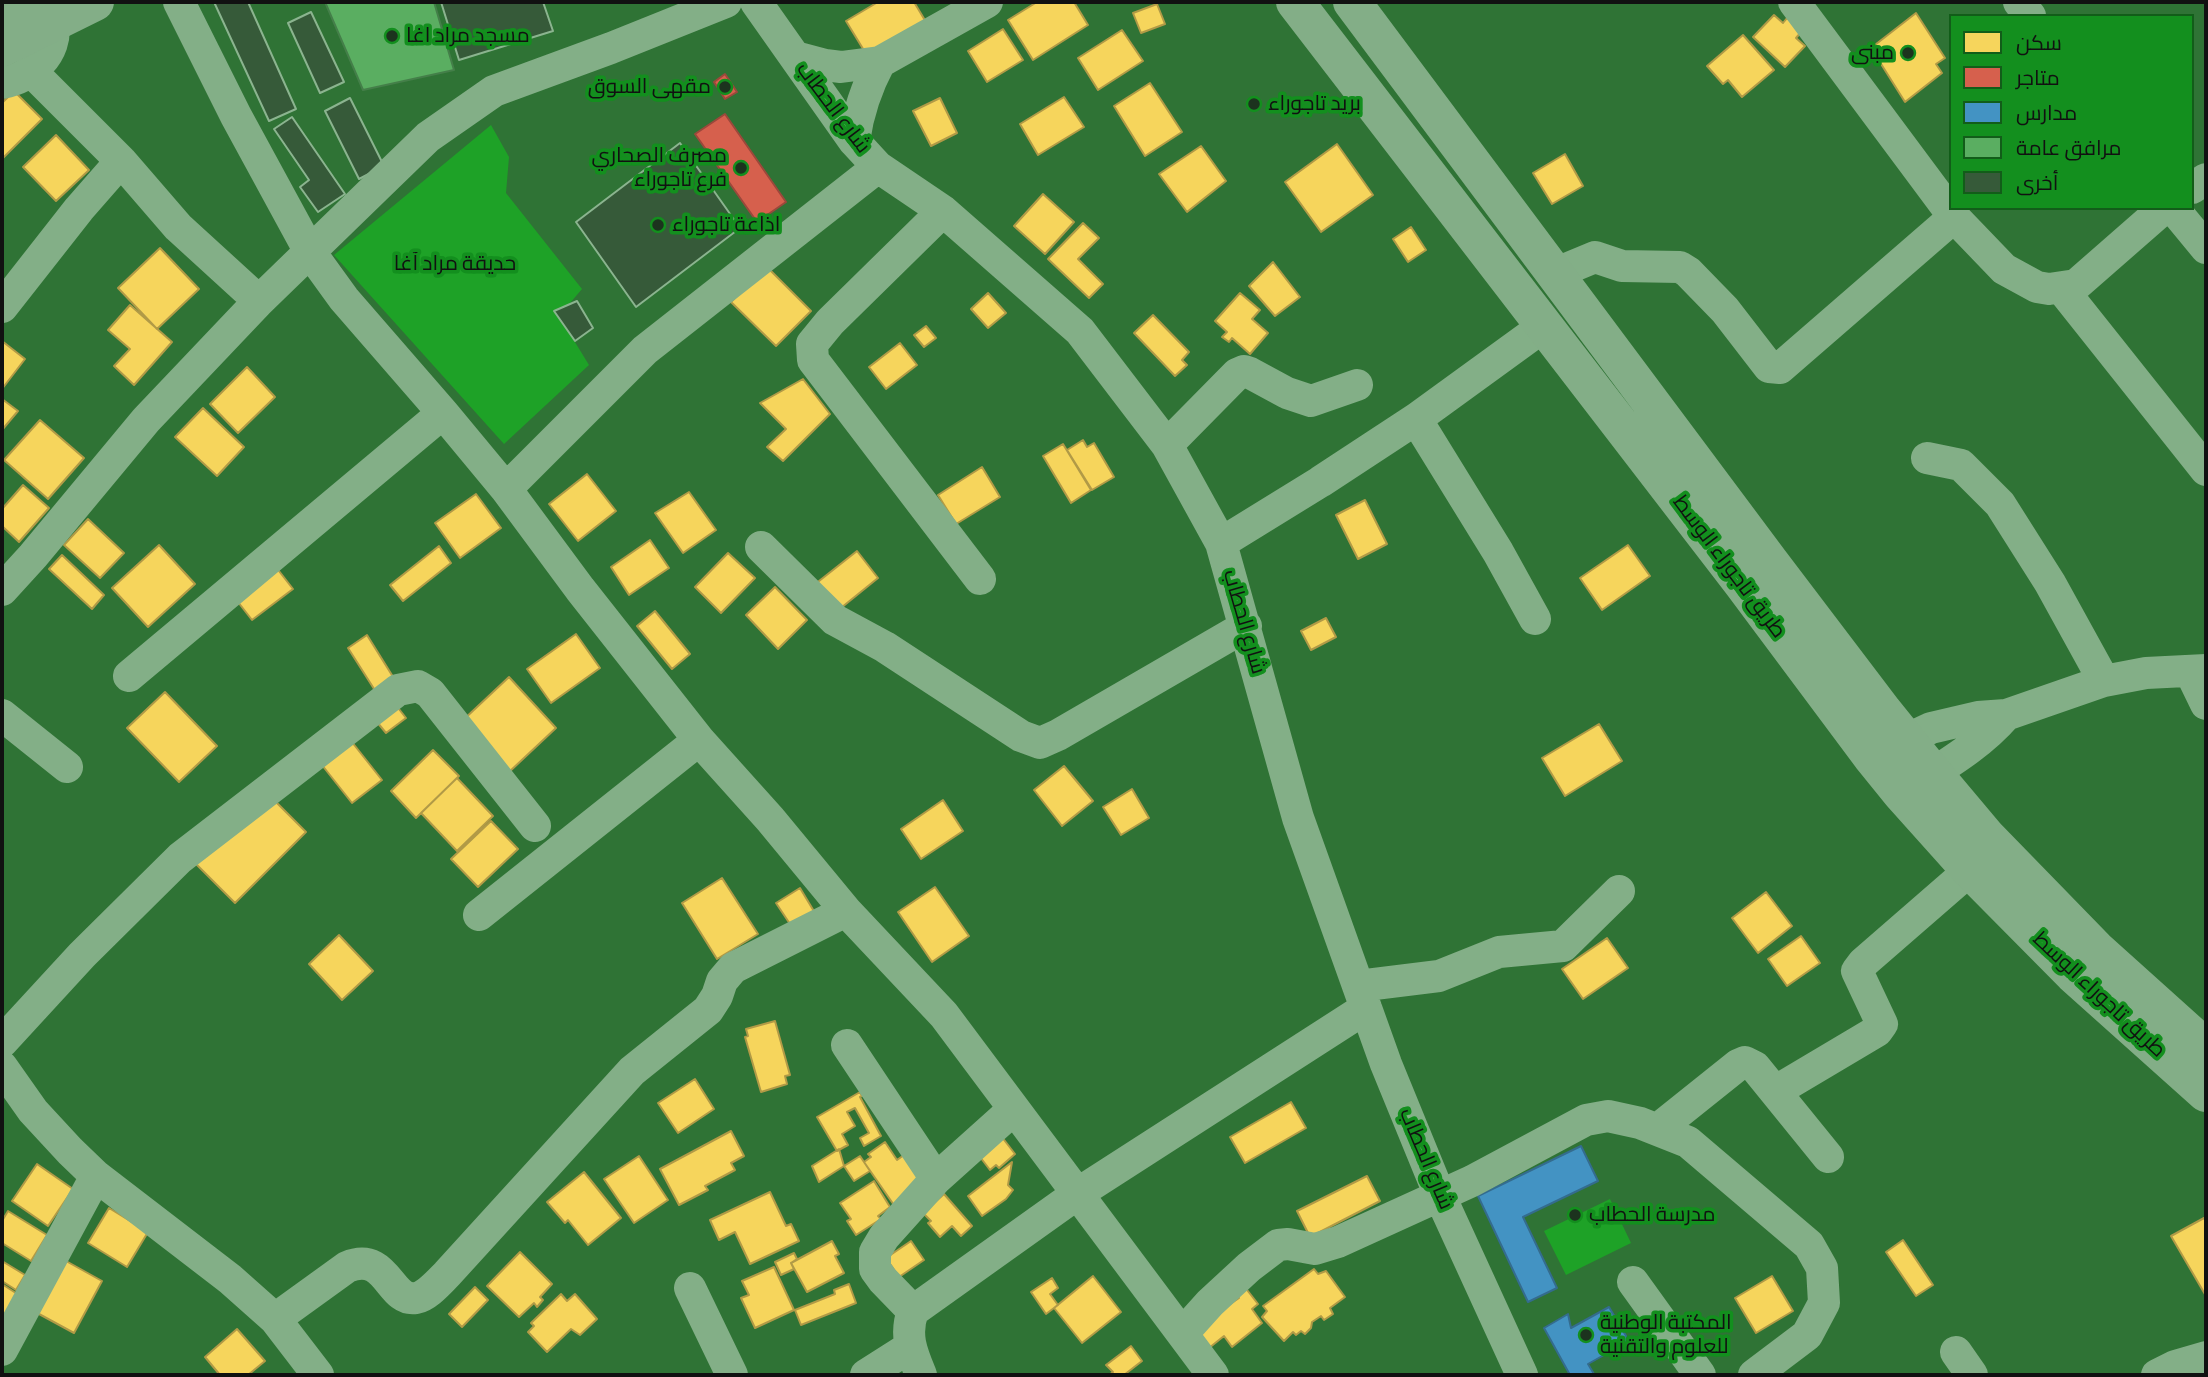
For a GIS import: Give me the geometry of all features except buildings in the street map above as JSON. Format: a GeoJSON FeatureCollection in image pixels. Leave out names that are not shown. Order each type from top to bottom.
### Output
{"type":"FeatureCollection","features":[{"type":"Feature","properties":{"kind":"main road"},"geometry":{"type":"LineString","coordinates":[[2,12],[21,2]]}},
{"type":"Feature","properties":{"kind":"main road"},"geometry":{"type":"LineString","coordinates":[[10,75],[48,12],[95,2]]}},
{"type":"Feature","properties":{"kind":"main road","name":"طريق تاجوراء الوسط"},"geometry":{"type":"LineString","coordinates":[[1295,2],[1742,583],[1871,756],[1917,783],[1970,870],[2073,974],[2206,1093]]}},
{"type":"Feature","properties":{"kind":"main road"},"geometry":{"type":"LineString","coordinates":[[1352,2],[1786,584],[1906,738],[1917,783],[1986,836],[2096,949],[2206,1048]]}},
{"type":"Feature","properties":{"kind":"street"},"geometry":{"type":"LineString","coordinates":[[179,2],[236,116],[310,252],[344,299],[506,489],[580,589],[699,740],[846,911],[944,1015],[1213,1375]]}},
{"type":"Feature","properties":{"kind":"street"},"geometry":{"type":"LineString","coordinates":[[2,590],[146,420],[259,300],[428,137],[494,91],[726,2]]}},
{"type":"Feature","properties":{"kind":"street","name":"شارع الحطاب"},"geometry":{"type":"LineString","coordinates":[[755,2],[854,141],[878,167],[943,211],[1080,331],[1167,445],[1222,543],[1297,818],[1386,1064],[1440,1196],[1522,1375]]}},
{"type":"Feature","properties":{"kind":"street"},"geometry":{"type":"LineString","coordinates":[[795,57],[841,67],[880,62],[987,2]]}},
{"type":"Feature","properties":{"kind":"street"},"geometry":{"type":"LineString","coordinates":[[1794,2],[1954,217],[2004,269],[2037,287],[2063,289],[2076,285],[2162,210]]}},
{"type":"Feature","properties":{"kind":"street"},"geometry":{"type":"LineString","coordinates":[[854,141],[862,103],[880,62]]}},
{"type":"Feature","properties":{"kind":"street"},"geometry":{"type":"LineString","coordinates":[[10,75],[121,161],[177,227],[259,300]]}},
{"type":"Feature","properties":{"kind":"street"},"geometry":{"type":"LineString","coordinates":[[2,307],[79,209],[121,161]]}},
{"type":"Feature","properties":{"kind":"street"},"geometry":{"type":"LineString","coordinates":[[506,489],[645,350],[878,167]]}},
{"type":"Feature","properties":{"kind":"street"},"geometry":{"type":"LineString","coordinates":[[2175,210],[2206,248]]}},
{"type":"Feature","properties":{"kind":"street"},"geometry":{"type":"LineString","coordinates":[[943,211],[830,322],[812,344],[813,360],[980,579]]}},
{"type":"Feature","properties":{"kind":"street"},"geometry":{"type":"LineString","coordinates":[[1554,274],[1595,257],[1622,266],[1680,267],[1725,310],[1769,367],[1775,369],[1780,368],[1954,217]]}},
{"type":"Feature","properties":{"kind":"street"},"geometry":{"type":"LineString","coordinates":[[2063,289],[2206,470]]}},
{"type":"Feature","properties":{"kind":"street"},"geometry":{"type":"LineString","coordinates":[[1222,543],[1416,419],[1544,326]]}},
{"type":"Feature","properties":{"kind":"street"},"geometry":{"type":"LineString","coordinates":[[1167,445],[1237,374],[1244,371],[1287,393],[1311,401],[1357,385]]}},
{"type":"Feature","properties":{"kind":"street"},"geometry":{"type":"LineString","coordinates":[[129,676],[443,413]]}},
{"type":"Feature","properties":{"kind":"street"},"geometry":{"type":"LineString","coordinates":[[1416,419],[1498,552],[1535,619]]}},
{"type":"Feature","properties":{"kind":"street"},"geometry":{"type":"LineString","coordinates":[[1927,458],[1961,466],[2000,504],[2050,583],[2104,681]]}},
{"type":"Feature","properties":{"kind":"street"},"geometry":{"type":"LineString","coordinates":[[761,547],[835,620],[885,647],[1021,736],[1040,743],[1246,626]]}},
{"type":"Feature","properties":{"kind":"street"},"geometry":{"type":"LineString","coordinates":[[1871,756],[1906,738],[1955,721],[2006,715],[2132,674],[2198,671],[2206,704]]}},
{"type":"Feature","properties":{"kind":"street"},"geometry":{"type":"LineString","coordinates":[[2,1042],[82,955],[180,858],[398,690],[418,686],[430,693],[535,826]]}},
{"type":"Feature","properties":{"kind":"street"},"geometry":{"type":"LineString","coordinates":[[2,715],[67,767]]}},
{"type":"Feature","properties":{"kind":"street"},"geometry":{"type":"LineString","coordinates":[[1917,783],[1973,747],[2006,715]]}},
{"type":"Feature","properties":{"kind":"street"},"geometry":{"type":"LineString","coordinates":[[479,915],[699,740]]}},
{"type":"Feature","properties":{"kind":"street"},"geometry":{"type":"LineString","coordinates":[[1776,1090],[1877,1031],[1882,1024],[1857,971],[1970,870]]}},
{"type":"Feature","properties":{"kind":"street"},"geometry":{"type":"LineString","coordinates":[[922,1375],[909,1347],[908,1331],[913,1311],[1077,1194],[1362,997],[1439,976],[1499,952],[1563,946],[1619,891]]}},
{"type":"Feature","properties":{"kind":"street"},"geometry":{"type":"LineString","coordinates":[[275,1319],[347,1267],[359,1262],[371,1263],[405,1297],[415,1299],[422,1296],[447,1274],[632,1071],[708,1010],[722,981],[733,968],[846,911]]}},
{"type":"Feature","properties":{"kind":"street"},"geometry":{"type":"LineString","coordinates":[[847,1045],[936,1179]]}},
{"type":"Feature","properties":{"kind":"street"},"geometry":{"type":"LineString","coordinates":[[1658,1129],[1745,1062],[1755,1067],[1776,1090],[1828,1157]]}},
{"type":"Feature","properties":{"kind":"street"},"geometry":{"type":"LineString","coordinates":[[2,1067],[33,1111],[69,1151],[96,1176],[230,1279],[275,1319],[318,1375]]}},
{"type":"Feature","properties":{"kind":"street"},"geometry":{"type":"LineString","coordinates":[[913,1311],[875,1269],[875,1252],[884,1237],[936,1179],[1014,1109]]}},
{"type":"Feature","properties":{"kind":"street"},"geometry":{"type":"LineString","coordinates":[[1183,1333],[1209,1303],[1278,1245],[1315,1249],[1338,1242],[1440,1196],[1586,1120],[1608,1116],[1658,1129],[1688,1142],[1808,1245],[1822,1268],[1824,1303],[1807,1335],[1754,1375]]}},
{"type":"Feature","properties":{"kind":"street"},"geometry":{"type":"LineString","coordinates":[[2,1350],[96,1176]]}},
{"type":"Feature","properties":{"kind":"street"},"geometry":{"type":"LineString","coordinates":[[1633,1282],[1700,1375]]}},
{"type":"Feature","properties":{"kind":"street"},"geometry":{"type":"LineString","coordinates":[[690,1288],[732,1375]]}},
{"type":"Feature","properties":{"kind":"street"},"geometry":{"type":"LineString","coordinates":[[866,1375],[909,1347]]}},
{"type":"Feature","properties":{"kind":"street"},"geometry":{"type":"LineString","coordinates":[[2157,1375],[2175,1366],[2206,1357]]}},
{"type":"Feature","properties":{"kind":"green space","name":"حديقة مراد آغا"},"geometry":{"type":"Polygon","coordinates":[[[491,125],[509,157],[506,193],[582,289],[559,316],[589,365],[504,444],[334,255],[491,125]]]}},
{"type":"Feature","properties":{"kind":"green space"},"geometry":{"type":"Polygon","coordinates":[[[1610,1199],[1631,1243],[1566,1275],[1544,1231],[1610,1199]]]}},
{"type":"Feature","properties":{"kind":"place","name":"مسجد مراد اغا"},"geometry":{"type":"Point","coordinates":[392,36]}},
{"type":"Feature","properties":{"kind":"place","name":"مبنى"},"geometry":{"type":"Point","coordinates":[1908,53]}},
{"type":"Feature","properties":{"kind":"place","name":"مقهى السوق"},"geometry":{"type":"Point","coordinates":[725,87]}},
{"type":"Feature","properties":{"kind":"place","name":"بريد تاجوراء"},"geometry":{"type":"Point","coordinates":[1254,104]}},
{"type":"Feature","properties":{"kind":"place","name":"مصرف الصحاري فرع تاجوراء"},"geometry":{"type":"Point","coordinates":[741,168]}},
{"type":"Feature","properties":{"kind":"place","name":"اذاعة تاجوراء"},"geometry":{"type":"Point","coordinates":[658,225]}},
{"type":"Feature","properties":{"kind":"place","name":"مدرسة الحطاب"},"geometry":{"type":"Point","coordinates":[1575,1215]}},
{"type":"Feature","properties":{"kind":"place","name":"المكتبة الوطنية للعلوم والتقنية"},"geometry":{"type":"Point","coordinates":[1586,1335]}}]}
